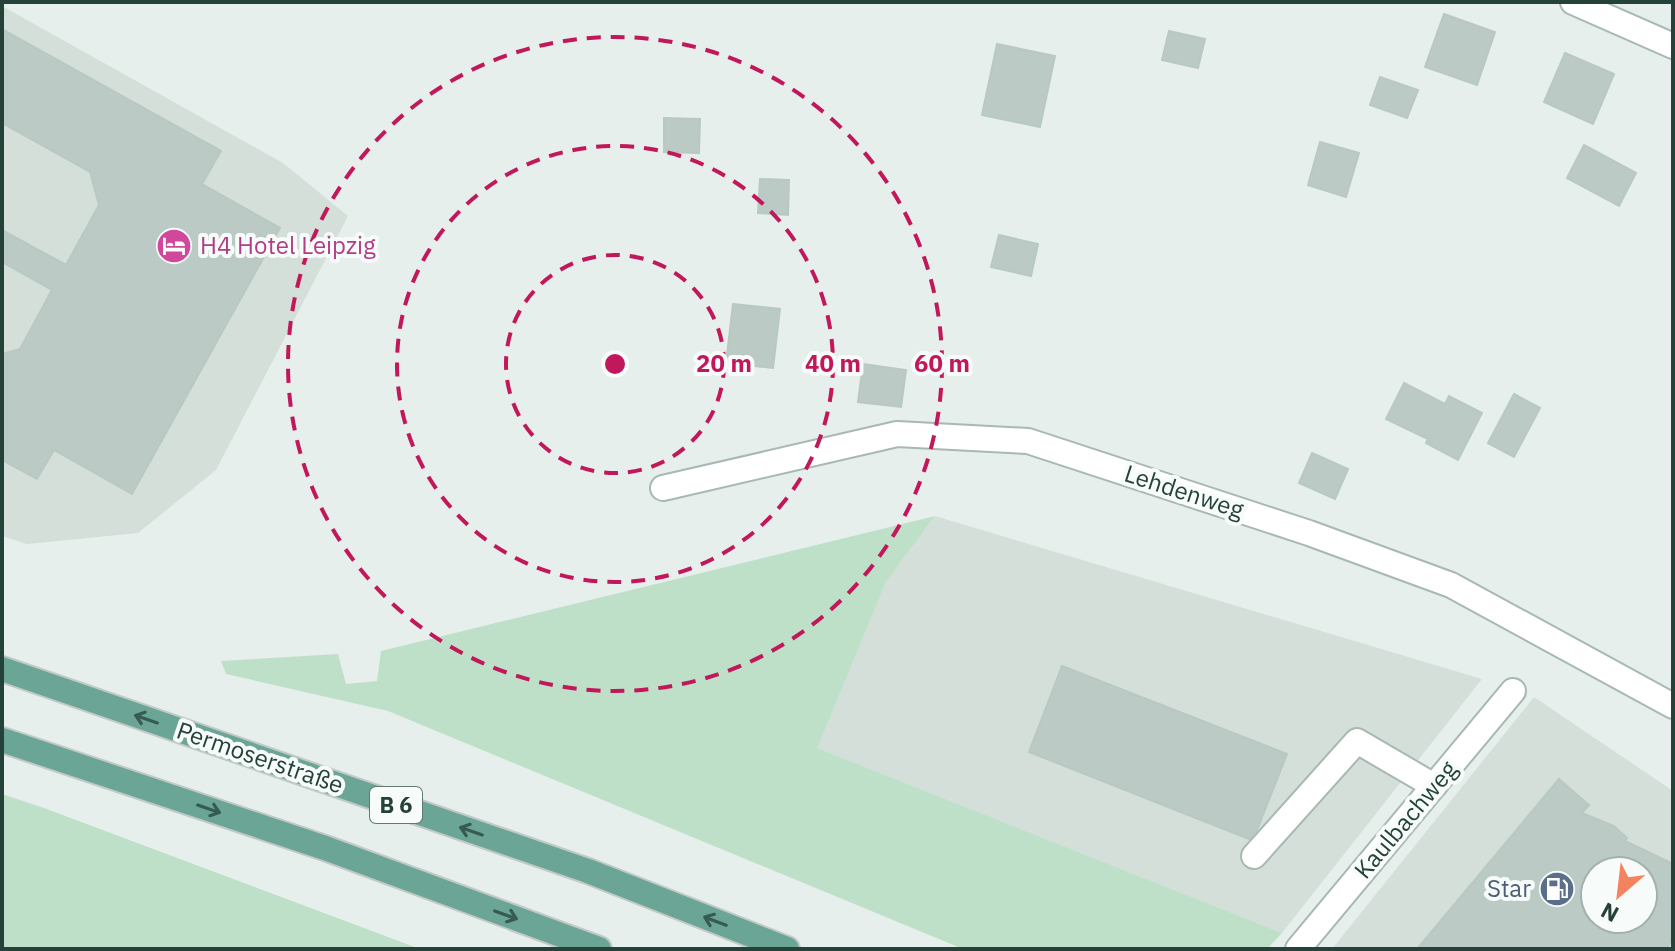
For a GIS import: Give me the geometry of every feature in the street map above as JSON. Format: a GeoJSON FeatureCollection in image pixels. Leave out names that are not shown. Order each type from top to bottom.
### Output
{"type":"FeatureCollection","features":[{"type":"Feature","properties":{"kind":"main road","name":"Permoserstraße"},"geometry":{"type":"LineString","coordinates":[[2,669],[588,871],[787,949]]}},
{"type":"Feature","properties":{"kind":"main road"},"geometry":{"type":"LineString","coordinates":[[2,740],[325,848],[599,949]]}},
{"type":"Feature","properties":{"kind":"street"},"geometry":{"type":"LineString","coordinates":[[1573,2],[1673,46]]}},
{"type":"Feature","properties":{"kind":"street","name":"Lehdenweg"},"geometry":{"type":"LineString","coordinates":[[663,488],[897,434],[1028,441],[1309,533],[1451,585],[1672,702]]}},
{"type":"Feature","properties":{"kind":"street","name":"Kaulbachweg"},"geometry":{"type":"LineString","coordinates":[[1310,946],[1434,786],[1513,691]]}},
{"type":"Feature","properties":{"kind":"street"},"geometry":{"type":"LineString","coordinates":[[1254,856],[1357,741],[1434,786]]}},
{"type":"Feature","properties":{"kind":"shaded area"},"geometry":{"type":"Polygon","coordinates":[[[2,6],[283,163],[348,216],[216,470],[138,533],[27,544],[2,536],[2,6]]]}},
{"type":"Feature","properties":{"kind":"shaded area"},"geometry":{"type":"Polygon","coordinates":[[[935,516],[1482,679],[1282,933],[816,748],[886,582],[935,516]]]}},
{"type":"Feature","properties":{"kind":"shaded area"},"geometry":{"type":"Polygon","coordinates":[[[1534,697],[1673,791],[1673,949],[1332,949],[1534,697]]]}},
{"type":"Feature","properties":{"kind":"green space"},"geometry":{"type":"Polygon","coordinates":[[[935,516],[886,582],[817,748],[1282,933],[1267,949],[963,949],[388,711],[226,674],[221,661],[338,654],[346,684],[377,681],[381,651],[935,516]]]}},
{"type":"Feature","properties":{"kind":"green space"},"geometry":{"type":"Polygon","coordinates":[[[2,794],[44,808],[420,949],[2,949],[2,794]]]}},
{"type":"Feature","properties":{"kind":"building"},"geometry":{"type":"Polygon","coordinates":[[[1444,14],[1495,32],[1477,85],[1425,67],[1444,14]]]}},
{"type":"Feature","properties":{"kind":"building","name":"H4 Hotel Leipzig"},"geometry":{"type":"Polygon","coordinates":[[[2,29],[221,151],[202,184],[280,228],[132,494],[54,450],[37,479],[2,460],[2,354],[20,349],[52,290],[2,262],[2,230],[66,265],[99,205],[90,172],[2,123],[2,29]]]}},
{"type":"Feature","properties":{"kind":"building"},"geometry":{"type":"Polygon","coordinates":[[[1169,31],[1205,39],[1198,68],[1162,60],[1169,31]]]}},
{"type":"Feature","properties":{"kind":"building"},"geometry":{"type":"Polygon","coordinates":[[[997,44],[1055,56],[1040,127],[982,115],[997,44]]]}},
{"type":"Feature","properties":{"kind":"building"},"geometry":{"type":"Polygon","coordinates":[[[1565,53],[1614,74],[1593,124],[1544,102],[1565,53]]]}},
{"type":"Feature","properties":{"kind":"building"},"geometry":{"type":"Polygon","coordinates":[[[1380,77],[1418,90],[1407,118],[1370,105],[1380,77]]]}},
{"type":"Feature","properties":{"kind":"building"},"geometry":{"type":"Polygon","coordinates":[[[664,118],[700,119],[699,153],[664,152],[664,118]]]}},
{"type":"Feature","properties":{"kind":"building"},"geometry":{"type":"Polygon","coordinates":[[[1320,142],[1359,153],[1346,197],[1308,185],[1320,142]]]}},
{"type":"Feature","properties":{"kind":"building"},"geometry":{"type":"Polygon","coordinates":[[[1584,145],[1636,173],[1619,206],[1567,178],[1584,145]]]}},
{"type":"Feature","properties":{"kind":"building"},"geometry":{"type":"Polygon","coordinates":[[[760,179],[789,180],[788,215],[758,213],[760,179]]]}},
{"type":"Feature","properties":{"kind":"building"},"geometry":{"type":"Polygon","coordinates":[[[999,235],[1038,244],[1031,276],[991,267],[999,235]]]}},
{"type":"Feature","properties":{"kind":"building"},"geometry":{"type":"Polygon","coordinates":[[[733,304],[780,309],[773,368],[726,363],[733,304]]]}},
{"type":"Feature","properties":{"kind":"building"},"geometry":{"type":"Polygon","coordinates":[[[863,364],[906,370],[901,407],[858,402],[863,364]]]}},
{"type":"Feature","properties":{"kind":"building"},"geometry":{"type":"Polygon","coordinates":[[[1404,383],[1445,404],[1449,396],[1482,413],[1458,460],[1426,443],[1428,439],[1386,419],[1404,383]]]}},
{"type":"Feature","properties":{"kind":"building"},"geometry":{"type":"Polygon","coordinates":[[[1514,394],[1540,408],[1514,457],[1488,443],[1514,394]]]}},
{"type":"Feature","properties":{"kind":"building"},"geometry":{"type":"Polygon","coordinates":[[[1312,453],[1348,469],[1335,499],[1299,483],[1312,453]]]}},
{"type":"Feature","properties":{"kind":"building"},"geometry":{"type":"Polygon","coordinates":[[[1062,666],[1287,754],[1257,830],[1249,839],[1029,752],[1062,666]]]}},
{"type":"Feature","properties":{"kind":"building"},"geometry":{"type":"Polygon","coordinates":[[[1559,779],[1589,805],[1582,813],[1614,826],[1627,838],[1625,841],[1654,855],[1579,855],[1579,935],[1659,935],[1659,857],[1673,864],[1673,935],[1667,949],[1417,949],[1559,779]]]}},
{"type":"Feature","properties":{"kind":"place","name":"H4 Hotel Leipzig"},"geometry":{"type":"Point","coordinates":[174,246]}},
{"type":"Feature","properties":{"kind":"place","name":"Star"},"geometry":{"type":"Point","coordinates":[1557,889]}}]}
